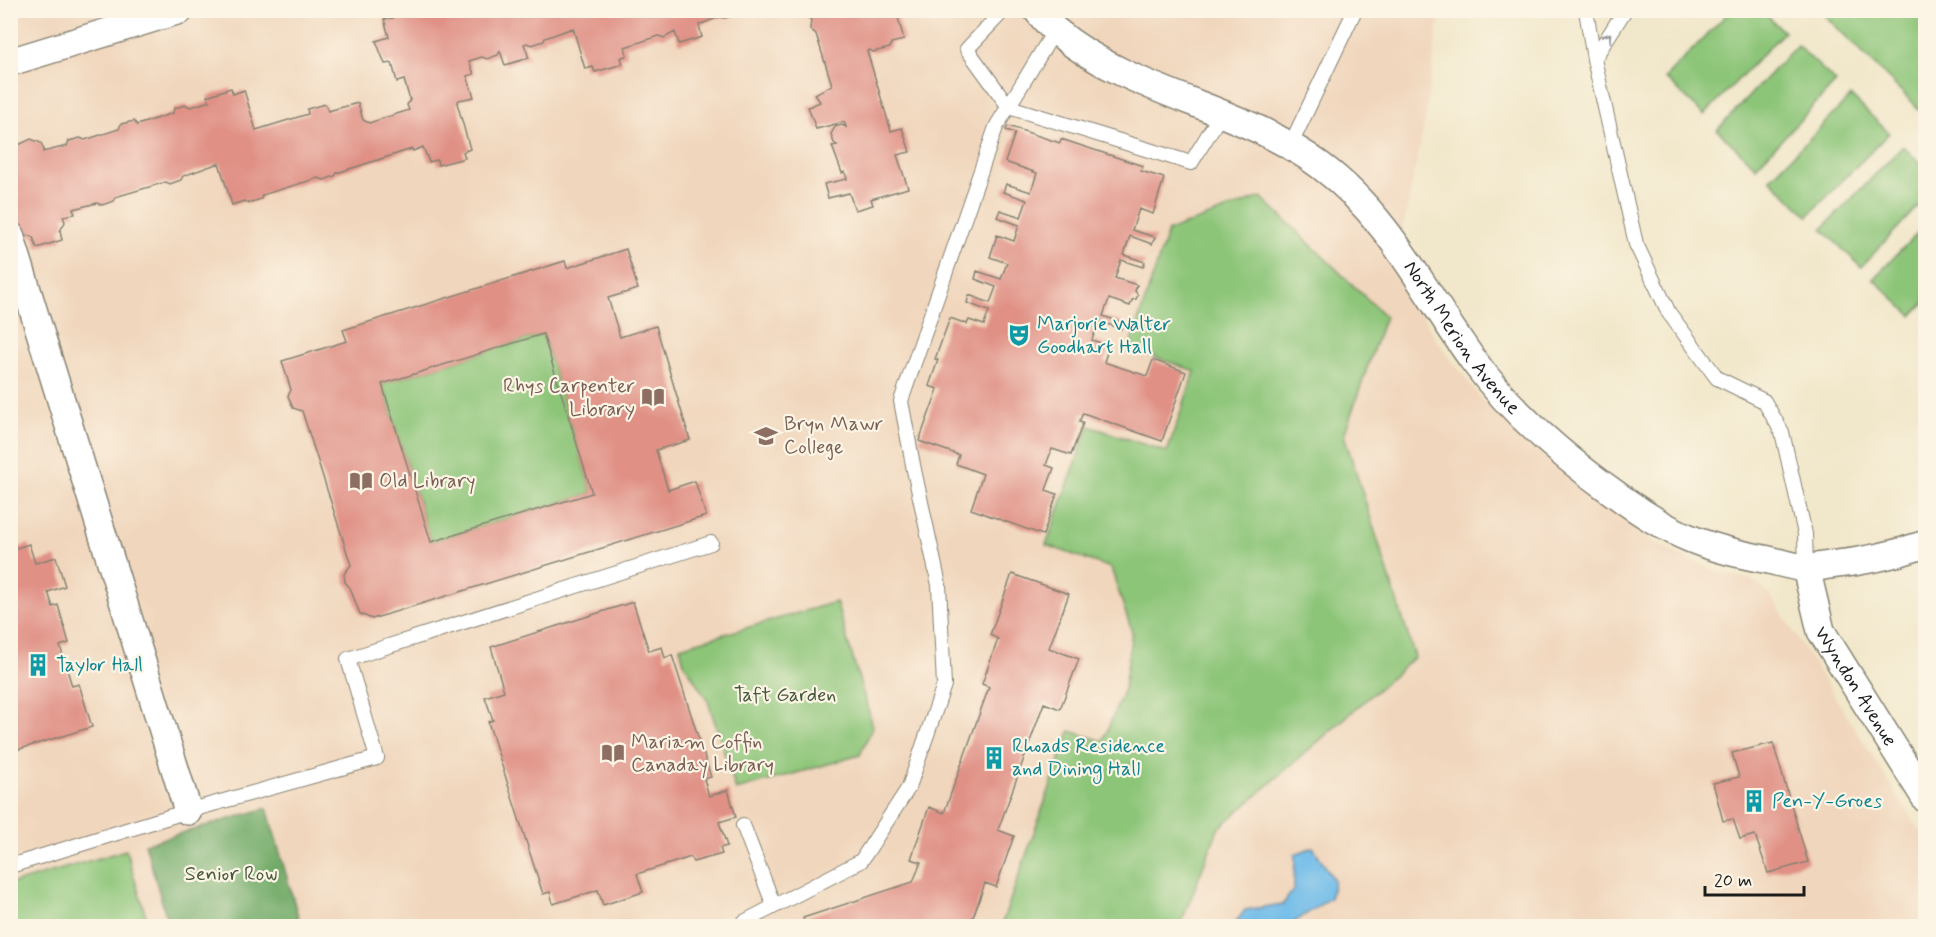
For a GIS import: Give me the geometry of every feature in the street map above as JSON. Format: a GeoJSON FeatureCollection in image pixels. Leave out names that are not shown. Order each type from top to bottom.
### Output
{"type":"FeatureCollection","features":[{"type":"Feature","properties":{"kind":"street"},"geometry":{"type":"LineString","coordinates":[[10,62],[180,10]]}},
{"type":"Feature","properties":{"kind":"street","name":"North Merion Avenue"},"geometry":{"type":"LineString","coordinates":[[1037,10],[1055,30],[1108,66],[1290,146],[1321,166],[1379,222],[1406,258],[1474,362],[1505,398],[1536,430],[1592,477],[1645,516],[1688,538],[1734,554],[1806,568],[1860,562],[1926,544]]}},
{"type":"Feature","properties":{"kind":"street"},"geometry":{"type":"LineString","coordinates":[[10,235],[188,811]]}},
{"type":"Feature","properties":{"kind":"street","name":"Wyndon Avenue"},"geometry":{"type":"LineString","coordinates":[[1806,568],[1821,631],[1926,799]]}},
{"type":"Feature","properties":{"kind":"lane"},"geometry":{"type":"LineString","coordinates":[[1004,10],[967,49],[1009,106],[1191,162],[1221,114]]}},
{"type":"Feature","properties":{"kind":"lane"},"geometry":{"type":"LineString","coordinates":[[1290,146],[1355,10]]}},
{"type":"Feature","properties":{"kind":"lane"},"geometry":{"type":"LineString","coordinates":[[1586,10],[1594,59],[1636,244],[1669,313],[1717,378],[1764,401],[1782,432],[1805,534],[1806,568]]}},
{"type":"Feature","properties":{"kind":"lane"},"geometry":{"type":"LineString","coordinates":[[1594,59],[1625,10]]}},
{"type":"Feature","properties":{"kind":"lane"},"geometry":{"type":"LineString","coordinates":[[744,922],[861,861],[909,787],[944,686],[939,585],[901,400],[996,128],[1055,30]]}},
{"type":"Feature","properties":{"kind":"lane"},"geometry":{"type":"LineString","coordinates":[[10,866],[188,811],[377,758],[348,659],[711,543]]}},
{"type":"Feature","properties":{"kind":"lane"},"geometry":{"type":"LineString","coordinates":[[743,825],[774,906]]}},
{"type":"Feature","properties":{"kind":"shaded area","name":"Bryn Mawr College"},"geometry":{"type":"Polygon","coordinates":[[[10,11],[1440,11],[1424,127],[1395,265],[1434,337],[1483,401],[1560,470],[1652,542],[1715,571],[1750,579],[1769,593],[1925,839],[1925,926],[11,926],[10,11]]]}},
{"type":"Feature","properties":{"kind":"green space"},"geometry":{"type":"Polygon","coordinates":[[[1731,10],[1762,11],[1784,32],[1704,115],[1665,78],[1731,10]]]}},
{"type":"Feature","properties":{"kind":"green space"},"geometry":{"type":"Polygon","coordinates":[[[1820,11],[1925,11],[1925,115],[1820,11]]]}},
{"type":"Feature","properties":{"kind":"green space"},"geometry":{"type":"Polygon","coordinates":[[[1797,45],[1836,82],[1756,167],[1717,130],[1797,45]]]}},
{"type":"Feature","properties":{"kind":"green space"},"geometry":{"type":"Polygon","coordinates":[[[1851,96],[1889,133],[1808,216],[1770,179],[1851,96]]]}},
{"type":"Feature","properties":{"kind":"green space"},"geometry":{"type":"Polygon","coordinates":[[[1903,146],[1925,168],[1925,199],[1861,267],[1822,229],[1903,146]]]}},
{"type":"Feature","properties":{"kind":"green space"},"geometry":{"type":"Polygon","coordinates":[[[1261,197],[1385,316],[1344,435],[1415,657],[1218,829],[1180,926],[1001,926],[1070,731],[1103,741],[1124,689],[1132,632],[1111,568],[1046,545],[1089,426],[1167,452],[1195,371],[1129,348],[1168,231],[1261,197]]]}},
{"type":"Feature","properties":{"kind":"green space"},"geometry":{"type":"Polygon","coordinates":[[[1925,225],[1925,302],[1912,316],[1873,279],[1925,225]]]}},
{"type":"Feature","properties":{"kind":"green space"},"geometry":{"type":"Polygon","coordinates":[[[543,334],[592,493],[431,542],[382,384],[543,334]]]}},
{"type":"Feature","properties":{"kind":"green space","name":"Taft Garden"},"geometry":{"type":"Polygon","coordinates":[[[836,602],[873,726],[860,755],[736,790],[708,701],[684,663],[680,647],[836,602]]]}},
{"type":"Feature","properties":{"kind":"green space","name":"Senior Row"},"geometry":{"type":"Polygon","coordinates":[[[267,808],[301,926],[169,926],[145,844],[267,808]]]}},
{"type":"Feature","properties":{"kind":"green space"},"geometry":{"type":"Polygon","coordinates":[[[126,850],[149,926],[11,926],[11,884],[126,850]]]}},
{"type":"Feature","properties":{"kind":"water"},"geometry":{"type":"Polygon","coordinates":[[[1313,847],[1334,880],[1330,898],[1293,923],[1294,926],[1233,926],[1245,910],[1283,904],[1294,889],[1295,854],[1313,847]]]}},
{"type":"Feature","properties":{"kind":"building"},"geometry":{"type":"Polygon","coordinates":[[[428,10],[430,15],[447,10],[736,10],[732,16],[719,17],[699,25],[702,37],[679,44],[675,32],[664,38],[659,36],[625,47],[627,55],[621,58],[623,64],[595,72],[593,67],[585,69],[573,28],[532,45],[524,44],[529,58],[505,65],[500,51],[498,55],[487,59],[482,57],[469,61],[474,74],[467,76],[474,97],[459,100],[457,103],[470,149],[463,152],[465,158],[438,165],[437,160],[429,162],[423,147],[413,151],[412,149],[337,173],[324,180],[318,178],[262,195],[261,199],[249,203],[244,201],[232,205],[219,163],[183,176],[181,180],[170,184],[166,182],[115,197],[114,201],[102,205],[97,203],[73,209],[75,214],[63,216],[65,222],[60,231],[62,240],[37,248],[33,237],[28,235],[10,240],[10,152],[13,151],[12,148],[31,139],[41,143],[43,152],[67,146],[69,141],[80,138],[85,140],[119,129],[121,124],[134,121],[137,125],[173,113],[174,108],[186,105],[191,107],[210,101],[207,96],[231,88],[233,94],[244,90],[256,130],[308,114],[307,109],[325,104],[328,111],[358,103],[363,120],[369,123],[409,110],[407,105],[410,100],[404,80],[397,82],[392,63],[385,64],[376,41],[389,37],[384,19],[393,18],[391,12],[428,10]]]}},
{"type":"Feature","properties":{"kind":"building"},"geometry":{"type":"Polygon","coordinates":[[[801,10],[896,10],[904,40],[891,43],[890,48],[867,51],[891,131],[902,128],[910,152],[897,155],[908,188],[871,199],[873,205],[855,210],[849,193],[828,198],[824,184],[847,179],[845,172],[842,173],[832,146],[837,145],[831,134],[835,127],[842,125],[846,127],[844,122],[816,129],[808,107],[820,102],[815,94],[832,85],[816,34],[810,29],[811,20],[801,10]]]}},
{"type":"Feature","properties":{"kind":"building","name":"Marjorie Walter Goodhart Hall"},"geometry":{"type":"Polygon","coordinates":[[[1008,126],[1060,143],[1061,139],[1143,166],[1141,171],[1164,178],[1153,214],[1139,209],[1132,230],[1155,237],[1152,244],[1130,236],[1124,255],[1145,262],[1143,267],[1121,260],[1115,278],[1137,285],[1135,291],[1138,295],[1132,300],[1130,306],[1109,299],[1103,316],[1124,323],[1121,329],[1099,321],[1092,340],[1109,346],[1104,362],[1147,376],[1153,360],[1186,372],[1162,441],[1083,413],[1079,422],[1083,423],[1071,455],[1052,449],[1046,465],[1054,468],[1046,490],[1057,494],[1043,535],[971,509],[983,474],[956,464],[959,455],[919,441],[938,389],[929,386],[938,360],[935,359],[950,318],[967,324],[969,320],[984,325],[989,311],[967,303],[969,295],[990,303],[996,287],[975,279],[977,271],[1001,279],[1007,263],[990,257],[997,235],[1014,241],[1019,225],[997,217],[1000,210],[1021,217],[1027,200],[1003,192],[1006,184],[1031,192],[1037,173],[1005,162],[1015,133],[1006,130],[1008,126]]]}},
{"type":"Feature","properties":{"kind":"building"},"geometry":{"type":"Polygon","coordinates":[[[626,249],[638,289],[608,298],[620,337],[656,326],[690,440],[656,450],[668,490],[695,481],[706,516],[372,619],[360,614],[350,588],[345,582],[344,574],[351,565],[302,411],[293,408],[288,396],[291,390],[282,361],[347,341],[343,330],[565,261],[567,268],[626,249]],[[543,334],[382,384],[431,542],[592,493],[543,334]]]}},
{"type":"Feature","properties":{"kind":"building","name":"Taylor Hall"},"geometry":{"type":"Polygon","coordinates":[[[29,544],[35,563],[56,557],[65,586],[48,592],[53,607],[58,605],[69,643],[60,646],[72,686],[79,684],[92,727],[10,752],[10,550],[29,544]]]}},
{"type":"Feature","properties":{"kind":"building","name":"Rhoads Residence and Dining Hall"},"geometry":{"type":"Polygon","coordinates":[[[1012,574],[1069,594],[1049,648],[1079,659],[1060,709],[1044,703],[998,830],[1014,836],[996,887],[985,883],[970,926],[806,926],[803,918],[913,882],[921,862],[911,859],[929,807],[944,813],[989,687],[982,684],[998,639],[990,635],[1012,574]]]}},
{"type":"Feature","properties":{"kind":"building"},"geometry":{"type":"Polygon","coordinates":[[[633,602],[649,651],[662,647],[665,658],[672,655],[711,777],[704,779],[709,796],[728,790],[736,817],[719,822],[727,846],[720,848],[722,854],[693,862],[691,857],[637,874],[643,892],[603,905],[598,890],[553,904],[550,892],[543,894],[488,722],[493,720],[485,697],[504,691],[491,647],[633,602]]]}},
{"type":"Feature","properties":{"kind":"building","name":"Pen-Y-Groes"},"geometry":{"type":"Polygon","coordinates":[[[1773,743],[1808,862],[1768,873],[1755,835],[1740,839],[1733,819],[1723,821],[1713,783],[1739,777],[1732,753],[1773,743]]]}},
{"type":"Feature","properties":{"kind":"place","name":"Marjorie Walter Goodhart Hall"},"geometry":{"type":"Point","coordinates":[1019,335]}},
{"type":"Feature","properties":{"kind":"place","name":"Rhys Carpenter Library"},"geometry":{"type":"Point","coordinates":[653,397]}},
{"type":"Feature","properties":{"kind":"place","name":"Bryn Mawr College"},"geometry":{"type":"Point","coordinates":[766,436]}},
{"type":"Feature","properties":{"kind":"place","name":"Old Library"},"geometry":{"type":"Point","coordinates":[361,481]}},
{"type":"Feature","properties":{"kind":"place","name":"Taylor Hall"},"geometry":{"type":"Point","coordinates":[38,665]}},
{"type":"Feature","properties":{"kind":"place","name":"Mariam Coffin Canaday Library"},"geometry":{"type":"Point","coordinates":[613,753]}},
{"type":"Feature","properties":{"kind":"place","name":"Rhoads Residence and Dining Hall"},"geometry":{"type":"Point","coordinates":[994,758]}},
{"type":"Feature","properties":{"kind":"place","name":"Pen-Y-Groes"},"geometry":{"type":"Point","coordinates":[1754,801]}}]}
